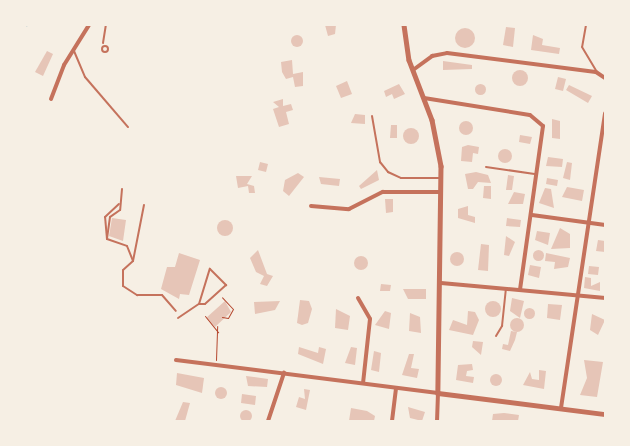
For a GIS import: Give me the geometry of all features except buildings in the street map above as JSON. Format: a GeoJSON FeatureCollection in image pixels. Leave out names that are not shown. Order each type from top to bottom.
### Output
{"type":"FeatureCollection","features":[{"type":"Feature","properties":{"kind":"street"},"geometry":{"type":"LineString","coordinates":[[51,100],[74,51],[89,25]]}},
{"type":"Feature","properties":{"kind":"street"},"geometry":{"type":"LineString","coordinates":[[404,25],[413,70],[434,126],[441,178],[442,283],[437,421]]}},
{"type":"Feature","properties":{"kind":"street"},"geometry":{"type":"LineString","coordinates":[[413,70],[438,53],[596,72],[605,78]]}},
{"type":"Feature","properties":{"kind":"street"},"geometry":{"type":"LineString","coordinates":[[424,98],[540,120],[543,135],[520,289]]}},
{"type":"Feature","properties":{"kind":"street"},"geometry":{"type":"LineString","coordinates":[[561,408],[605,113]]}},
{"type":"Feature","properties":{"kind":"street"},"geometry":{"type":"LineString","coordinates":[[311,206],[348,209],[383,192],[441,192]]}},
{"type":"Feature","properties":{"kind":"street"},"geometry":{"type":"LineString","coordinates":[[532,214],[605,225]]}},
{"type":"Feature","properties":{"kind":"street"},"geometry":{"type":"LineString","coordinates":[[442,283],[605,298]]}},
{"type":"Feature","properties":{"kind":"street"},"geometry":{"type":"LineString","coordinates":[[358,298],[370,319],[363,384]]}},
{"type":"Feature","properties":{"kind":"street"},"geometry":{"type":"LineString","coordinates":[[176,360],[605,414]]}},
{"type":"Feature","properties":{"kind":"street"},"geometry":{"type":"LineString","coordinates":[[268,421],[284,374]]}},
{"type":"Feature","properties":{"kind":"street"},"geometry":{"type":"LineString","coordinates":[[392,421],[396,388]]}},
{"type":"Feature","properties":{"kind":"lane"},"geometry":{"type":"LineString","coordinates":[[103,43],[106,25]]}},
{"type":"Feature","properties":{"kind":"lane"},"geometry":{"type":"LineString","coordinates":[[586,25],[582,47],[596,72]]}},
{"type":"Feature","properties":{"kind":"lane"},"geometry":{"type":"LineString","coordinates":[[74,51],[85,77],[128,126]]}},
{"type":"Feature","properties":{"kind":"lane"},"geometry":{"type":"LineString","coordinates":[[372,116],[382,166],[394,176],[441,178]]}},
{"type":"Feature","properties":{"kind":"lane"},"geometry":{"type":"LineString","coordinates":[[486,167],[538,174]]}},
{"type":"Feature","properties":{"kind":"lane"},"geometry":{"type":"LineString","coordinates":[[107,239],[110,217],[120,210],[119,204],[122,189]]}},
{"type":"Feature","properties":{"kind":"lane"},"geometry":{"type":"LineString","coordinates":[[107,239],[105,216],[119,204]]}},
{"type":"Feature","properties":{"kind":"lane"},"geometry":{"type":"LineString","coordinates":[[144,205],[133,261],[123,270],[125,290],[137,295],[162,295],[176,311]]}},
{"type":"Feature","properties":{"kind":"lane"},"geometry":{"type":"LineString","coordinates":[[107,239],[127,246],[133,261]]}},
{"type":"Feature","properties":{"kind":"lane"},"geometry":{"type":"LineString","coordinates":[[178,318],[199,304],[207,287],[210,269],[226,285],[205,304],[199,304]]}},
{"type":"Feature","properties":{"kind":"lane"},"geometry":{"type":"LineString","coordinates":[[496,336],[502,326],[506,288]]}},
{"type":"Feature","properties":{"kind":"path"},"geometry":{"type":"LineString","coordinates":[[222,297],[233,308],[228,318],[222,317]]}},
{"type":"Feature","properties":{"kind":"path"},"geometry":{"type":"LineString","coordinates":[[205,316],[219,332]]}},
{"type":"Feature","properties":{"kind":"path"},"geometry":{"type":"LineString","coordinates":[[216,360],[219,332],[217,326]]}}]}
